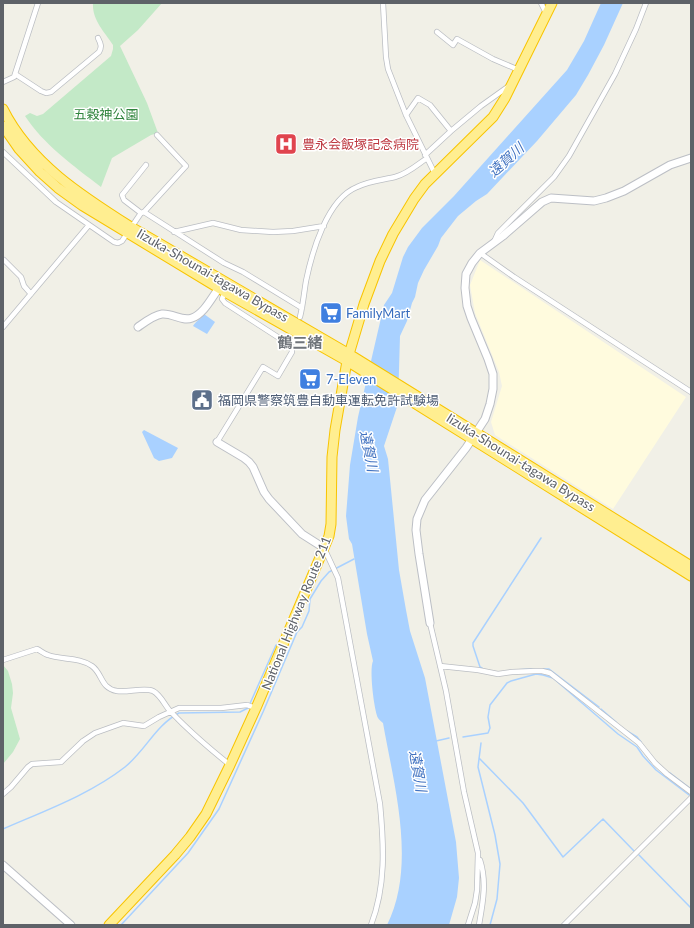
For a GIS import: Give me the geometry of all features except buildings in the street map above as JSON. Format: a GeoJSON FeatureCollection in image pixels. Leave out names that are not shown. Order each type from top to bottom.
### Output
{"type":"FeatureCollection","features":[{"type":"Feature","properties":{"kind":"highway","name":"National Highway Route 211"},"geometry":{"type":"LineString","coordinates":[[109,925],[175,855],[206,814],[230,765],[252,706],[329,536],[331,524],[332,457],[334,436],[348,358],[364,304],[392,234],[414,199],[435,174],[493,117],[514,82],[552,3]]}},
{"type":"Feature","properties":{"kind":"highway","name":"Iizuka-Shounai-tagawa Bypass"},"geometry":{"type":"LineString","coordinates":[[3,109],[26,144],[50,169],[129,230],[222,290],[348,358]]}},
{"type":"Feature","properties":{"kind":"highway","name":"Iizuka-Shounai-tagawa Bypass"},"geometry":{"type":"LineString","coordinates":[[3,126],[19,149],[45,176],[83,206],[129,230],[348,358],[474,436],[691,576]]}},
{"type":"Feature","properties":{"kind":"highway","name":"Iizuka-Shounai-tagawa Bypass"},"geometry":{"type":"LineString","coordinates":[[474,436],[691,566]]}},
{"type":"Feature","properties":{"kind":"street"},"geometry":{"type":"LineString","coordinates":[[3,82],[14,77],[38,3]]}},
{"type":"Feature","properties":{"kind":"street"},"geometry":{"type":"LineString","coordinates":[[383,3],[388,69],[406,114],[435,174]]}},
{"type":"Feature","properties":{"kind":"street"},"geometry":{"type":"LineString","coordinates":[[541,3],[547,14]]}},
{"type":"Feature","properties":{"kind":"street"},"geometry":{"type":"LineString","coordinates":[[494,243],[498,233],[554,177],[569,156],[615,74],[646,3]]}},
{"type":"Feature","properties":{"kind":"street"},"geometry":{"type":"LineString","coordinates":[[437,32],[453,45],[457,39],[493,59],[519,70]]}},
{"type":"Feature","properties":{"kind":"street"},"geometry":{"type":"LineString","coordinates":[[15,74],[41,91],[46,93],[51,92],[99,52],[101,49],[101,43],[98,38]]}},
{"type":"Feature","properties":{"kind":"street"},"geometry":{"type":"LineString","coordinates":[[300,317],[309,267],[324,226],[333,209],[343,195],[356,187],[396,176],[426,156],[451,131],[481,106],[514,82]]}},
{"type":"Feature","properties":{"kind":"street"},"geometry":{"type":"LineString","coordinates":[[406,114],[418,98],[430,105],[451,131]]}},
{"type":"Feature","properties":{"kind":"street"},"geometry":{"type":"LineString","coordinates":[[3,152],[56,202],[114,242],[118,243],[122,241],[142,213],[186,166],[157,135]]}},
{"type":"Feature","properties":{"kind":"street"},"geometry":{"type":"LineString","coordinates":[[479,925],[484,898],[484,875],[464,792],[446,691],[430,623],[418,554],[416,530],[417,519],[425,500],[474,436],[485,418],[493,389],[493,374],[467,306],[465,288],[466,274],[480,253],[542,202],[551,198],[594,201],[606,198],[624,191],[670,165],[691,158]]}},
{"type":"Feature","properties":{"kind":"street"},"geometry":{"type":"LineString","coordinates":[[146,165],[122,195],[124,200],[142,213],[224,263],[259,281],[302,308]]}},
{"type":"Feature","properties":{"kind":"street"},"geometry":{"type":"LineString","coordinates":[[174,232],[213,223],[241,230],[273,232],[293,231],[324,226]]}},
{"type":"Feature","properties":{"kind":"street"},"geometry":{"type":"LineString","coordinates":[[3,327],[89,225]]}},
{"type":"Feature","properties":{"kind":"street"},"geometry":{"type":"LineString","coordinates":[[480,253],[514,277],[691,392]]}},
{"type":"Feature","properties":{"kind":"street"},"geometry":{"type":"LineString","coordinates":[[4,260],[21,277],[24,286],[31,294]]}},
{"type":"Feature","properties":{"kind":"street"},"geometry":{"type":"LineString","coordinates":[[138,326],[157,315],[167,314],[183,319],[197,316],[222,290]]}},
{"type":"Feature","properties":{"kind":"street"},"geometry":{"type":"LineString","coordinates":[[222,290],[222,299],[225,303],[289,345],[292,342],[292,352],[278,376],[263,367],[217,442],[249,462],[253,467],[264,492],[270,499],[302,534],[324,548],[338,578],[380,804],[383,837],[383,877],[376,911],[371,925]]}},
{"type":"Feature","properties":{"kind":"street"},"geometry":{"type":"LineString","coordinates":[[3,660],[37,649],[48,655],[85,662],[93,666],[98,671],[103,683],[108,688],[117,692],[151,690],[159,696],[173,714],[230,765]]}},
{"type":"Feature","properties":{"kind":"street"},"geometry":{"type":"LineString","coordinates":[[440,666],[478,670],[498,674],[536,671],[550,673],[639,743],[655,763],[691,792]]}},
{"type":"Feature","properties":{"kind":"street"},"geometry":{"type":"LineString","coordinates":[[3,794],[32,764],[61,762],[83,741],[95,733],[123,723],[144,726],[173,714],[180,708],[252,706]]}},
{"type":"Feature","properties":{"kind":"street"},"geometry":{"type":"LineString","coordinates":[[564,925],[691,798]]}},
{"type":"Feature","properties":{"kind":"street"},"geometry":{"type":"LineString","coordinates":[[468,925],[475,903],[477,890],[478,853]]}},
{"type":"Feature","properties":{"kind":"street"},"geometry":{"type":"LineString","coordinates":[[3,865],[71,925]]}},
{"type":"Feature","properties":{"kind":"shaded area"},"geometry":{"type":"Polygon","coordinates":[[[480,260],[686,397],[613,509],[495,435],[491,422],[502,386],[499,372],[475,313],[470,285],[480,260]]]}},
{"type":"Feature","properties":{"kind":"green space","name":"五穀神公園"},"geometry":{"type":"Polygon","coordinates":[[[93,3],[162,3],[138,30],[120,46],[147,103],[158,133],[151,135],[112,158],[101,187],[50,146],[25,116],[30,113],[37,116],[43,114],[111,56],[113,45],[102,30],[94,15],[93,3]]]}},
{"type":"Feature","properties":{"kind":"green space"},"geometry":{"type":"Polygon","coordinates":[[[3,665],[8,671],[12,684],[13,693],[11,708],[20,739],[13,752],[3,764],[3,665]]]}},
{"type":"Feature","properties":{"kind":"water","name":"遠賀川"},"geometry":{"type":"Polygon","coordinates":[[[601,3],[623,3],[604,45],[576,95],[537,141],[487,194],[458,216],[441,238],[418,283],[407,321],[400,336],[398,404],[384,446],[388,459],[399,570],[410,631],[425,678],[456,842],[459,878],[457,897],[449,925],[387,925],[396,902],[401,877],[402,851],[397,799],[383,723],[379,720],[376,714],[372,690],[373,661],[352,544],[349,539],[346,516],[350,465],[358,417],[384,305],[392,293],[403,257],[408,247],[422,228],[454,196],[567,70],[584,41],[601,3]]]}},
{"type":"Feature","properties":{"kind":"water"},"geometry":{"type":"Polygon","coordinates":[[[204,314],[215,322],[207,334],[193,326],[204,314]]]}},
{"type":"Feature","properties":{"kind":"water"},"geometry":{"type":"Polygon","coordinates":[[[144,430],[178,448],[172,458],[159,461],[154,458],[142,432],[144,430]]]}},
{"type":"Feature","properties":{"kind":"waterway"},"geometry":{"type":"LineString","coordinates":[[482,668],[480,667],[473,643],[541,538]]}},
{"type":"Feature","properties":{"kind":"waterway"},"geometry":{"type":"LineString","coordinates":[[121,925],[188,853],[219,809],[297,632],[302,627],[309,611],[310,599],[321,581],[329,572],[354,559]]}},
{"type":"Feature","properties":{"kind":"waterway"},"geometry":{"type":"LineString","coordinates":[[3,829],[66,802],[111,777],[132,761],[157,731],[179,713],[240,712],[248,708],[276,645],[279,645]]}},
{"type":"Feature","properties":{"kind":"waterway"},"geometry":{"type":"LineString","coordinates":[[514,670],[532,669]]}},
{"type":"Feature","properties":{"kind":"waterway"},"geometry":{"type":"LineString","coordinates":[[536,669],[549,669],[599,707]]}},
{"type":"Feature","properties":{"kind":"waterway"},"geometry":{"type":"LineString","coordinates":[[463,737],[488,733],[490,728],[488,717],[490,705],[507,683],[536,674],[543,675],[553,678],[618,734],[637,747],[656,770],[689,795]]}},
{"type":"Feature","properties":{"kind":"waterway"},"geometry":{"type":"LineString","coordinates":[[601,709],[616,722]]}},
{"type":"Feature","properties":{"kind":"waterway"},"geometry":{"type":"LineString","coordinates":[[627,731],[637,737],[641,742]]}},
{"type":"Feature","properties":{"kind":"waterway"},"geometry":{"type":"LineString","coordinates":[[436,741],[449,738]]}},
{"type":"Feature","properties":{"kind":"waterway"},"geometry":{"type":"LineString","coordinates":[[481,743],[478,767],[495,835],[500,864],[497,899],[490,925]]}},
{"type":"Feature","properties":{"kind":"waterway"},"geometry":{"type":"LineString","coordinates":[[479,758],[523,803],[563,857],[603,819],[634,851]]}},
{"type":"Feature","properties":{"kind":"waterway"},"geometry":{"type":"LineString","coordinates":[[670,773],[691,789]]}},
{"type":"Feature","properties":{"kind":"waterway"},"geometry":{"type":"LineString","coordinates":[[639,855],[691,908]]}},
{"type":"Feature","properties":{"kind":"place","name":"豊永会飯塚記念病院"},"geometry":{"type":"Point","coordinates":[286,144]}},
{"type":"Feature","properties":{"kind":"place","name":"FamilyMart"},"geometry":{"type":"Point","coordinates":[331,313]}},
{"type":"Feature","properties":{"kind":"place","name":"7-Eleven"},"geometry":{"type":"Point","coordinates":[310,379]}},
{"type":"Feature","properties":{"kind":"place","name":"福岡県警察筑豊自動車運転免許試験場"},"geometry":{"type":"Point","coordinates":[202,400]}},
{"type":"Feature","properties":{"kind":"district","name":"鶴三緒"},"geometry":{"type":"Point","coordinates":[300,343]}}]}
